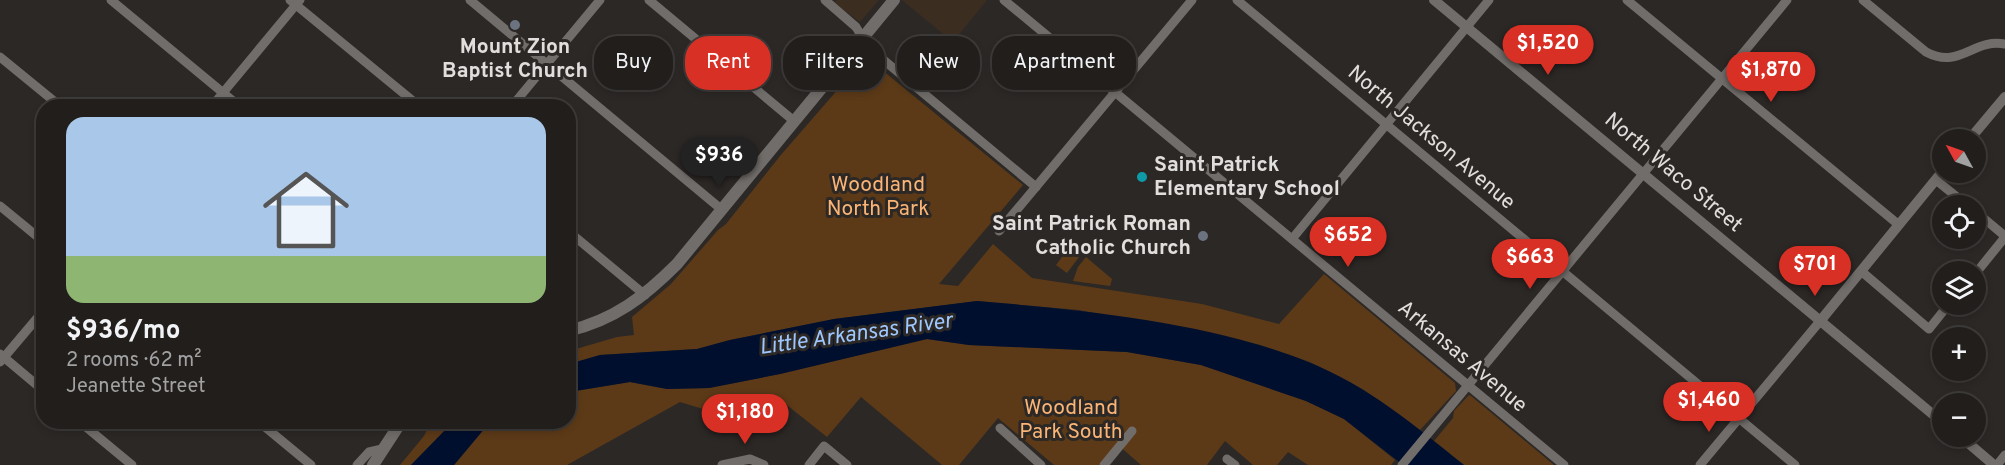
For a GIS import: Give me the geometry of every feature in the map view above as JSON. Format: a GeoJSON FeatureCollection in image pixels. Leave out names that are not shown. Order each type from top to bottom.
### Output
{"type":"FeatureCollection","features":[{"type":"Feature","properties":{"kind":"main road"},"geometry":{"type":"LineString","coordinates":[[864,36],[894,0]]}},
{"type":"Feature","properties":{"kind":"main road"},"geometry":{"type":"LineString","coordinates":[[576,329],[608,319],[645,295],[677,264],[819,90]]}},
{"type":"Feature","properties":{"kind":"main road"},"geometry":{"type":"LineString","coordinates":[[374,465],[396,429]]}},
{"type":"Feature","properties":{"kind":"street"},"geometry":{"type":"LineString","coordinates":[[111,0],[230,99]]}},
{"type":"Feature","properties":{"kind":"street"},"geometry":{"type":"LineString","coordinates":[[470,0],[721,209]]}},
{"type":"Feature","properties":{"kind":"street"},"geometry":{"type":"LineString","coordinates":[[518,99],[600,0]]}},
{"type":"Feature","properties":{"kind":"street"},"geometry":{"type":"LineString","coordinates":[[649,0],[794,121]]}},
{"type":"Feature","properties":{"kind":"street"},"geometry":{"type":"LineString","coordinates":[[825,0],[856,27],[861,36]]}},
{"type":"Feature","properties":{"kind":"street","name":"Arkansas Avenue"},"geometry":{"type":"LineString","coordinates":[[1004,0],[1564,465]]}},
{"type":"Feature","properties":{"kind":"street"},"geometry":{"type":"LineString","coordinates":[[999,231],[1192,0]]}},
{"type":"Feature","properties":{"kind":"street","name":"North Jackson Avenue"},"geometry":{"type":"LineString","coordinates":[[1237,0],[1795,465]]}},
{"type":"Feature","properties":{"kind":"street","name":"North Waco Street"},"geometry":{"type":"LineString","coordinates":[[1434,0],[1932,414]]}},
{"type":"Feature","properties":{"kind":"street"},"geometry":{"type":"LineString","coordinates":[[1292,239],[1489,0]]}},
{"type":"Feature","properties":{"kind":"street"},"geometry":{"type":"LineString","coordinates":[[1627,0],[1899,225]]}},
{"type":"Feature","properties":{"kind":"street"},"geometry":{"type":"LineString","coordinates":[[1402,465],[1787,0]]}},
{"type":"Feature","properties":{"kind":"street"},"geometry":{"type":"LineString","coordinates":[[1863,0],[1936,58],[1956,58],[1978,47],[2005,44]]}},
{"type":"Feature","properties":{"kind":"street"},"geometry":{"type":"LineString","coordinates":[[218,99],[296,2],[411,99]]}},
{"type":"Feature","properties":{"kind":"street"},"geometry":{"type":"LineString","coordinates":[[0,57],[51,99]]}},
{"type":"Feature","properties":{"kind":"street"},"geometry":{"type":"LineString","coordinates":[[885,61],[1036,187]]}},
{"type":"Feature","properties":{"kind":"street"},"geometry":{"type":"LineString","coordinates":[[1979,129],[2005,97]]}},
{"type":"Feature","properties":{"kind":"street"},"geometry":{"type":"LineString","coordinates":[[1700,465],[1933,183]]}},
{"type":"Feature","properties":{"kind":"street"},"geometry":{"type":"LineString","coordinates":[[1946,183],[1957,195]]}},
{"type":"Feature","properties":{"kind":"street"},"geometry":{"type":"LineString","coordinates":[[0,206],[36,235]]}},
{"type":"Feature","properties":{"kind":"street"},"geometry":{"type":"LineString","coordinates":[[1986,221],[2005,237],[1986,261]]}},
{"type":"Feature","properties":{"kind":"street"},"geometry":{"type":"LineString","coordinates":[[576,238],[645,295]]}},
{"type":"Feature","properties":{"kind":"street"},"geometry":{"type":"LineString","coordinates":[[1861,271],[1929,329],[1940,315]]}},
{"type":"Feature","properties":{"kind":"street"},"geometry":{"type":"LineString","coordinates":[[36,318],[1,358],[36,385]]}},
{"type":"Feature","properties":{"kind":"street"},"geometry":{"type":"LineString","coordinates":[[1000,428],[1041,465]]}},
{"type":"Feature","properties":{"kind":"street"},"geometry":{"type":"LineString","coordinates":[[88,429],[132,465]]}},
{"type":"Feature","properties":{"kind":"street"},"geometry":{"type":"LineString","coordinates":[[267,429],[311,465]]}},
{"type":"Feature","properties":{"kind":"street"},"geometry":{"type":"LineString","coordinates":[[1104,465],[1132,431]]}},
{"type":"Feature","properties":{"kind":"street"},"geometry":{"type":"LineString","coordinates":[[809,465],[825,446],[847,465]]}},
{"type":"Feature","properties":{"kind":"street"},"geometry":{"type":"LineString","coordinates":[[1973,447],[1995,465],[2005,455]]}},
{"type":"Feature","properties":{"kind":"street"},"geometry":{"type":"LineString","coordinates":[[357,465],[369,452],[382,449]]}},
{"type":"Feature","properties":{"kind":"street"},"geometry":{"type":"LineString","coordinates":[[722,465],[750,459],[764,465]]}},
{"type":"Feature","properties":{"kind":"shaded area"},"geometry":{"type":"Polygon","coordinates":[[[837,0],[879,0],[860,22],[834,3],[837,0]]]}},
{"type":"Feature","properties":{"kind":"shaded area"},"geometry":{"type":"Polygon","coordinates":[[[902,0],[987,0],[958,36],[946,36],[902,0]]]}},
{"type":"Feature","properties":{"kind":"green space","name":"Woodland North Park"},"geometry":{"type":"Polygon","coordinates":[[[885,72],[897,82],[897,90],[906,90],[1023,185],[939,284],[958,286],[993,244],[1032,278],[1202,304],[1279,324],[1324,274],[1455,383],[1456,391],[1420,430],[1364,390],[1310,362],[1260,345],[1079,310],[977,301],[834,319],[697,349],[600,355],[576,362],[576,349],[617,337],[634,335],[632,317],[671,284],[718,230],[726,224],[780,156],[837,90],[885,90],[885,72]]]}},
{"type":"Feature","properties":{"kind":"green space"},"geometry":{"type":"Polygon","coordinates":[[[1068,249],[1079,257],[1067,273],[1056,265],[1068,249]]]}},
{"type":"Feature","properties":{"kind":"green space"},"geometry":{"type":"Polygon","coordinates":[[[1086,257],[1112,279],[1110,286],[1073,281],[1078,267],[1086,257]]]}},
{"type":"Feature","properties":{"kind":"green space","name":"Woodland Park South"},"geometry":{"type":"Polygon","coordinates":[[[927,339],[969,345],[1127,352],[1201,365],[1306,401],[1344,419],[1395,460],[1391,465],[1308,465],[1288,452],[1277,465],[1253,465],[1225,441],[1207,465],[1141,465],[1117,444],[1099,465],[1054,465],[998,418],[959,465],[942,465],[861,397],[827,437],[778,398],[703,409],[680,402],[567,465],[454,465],[484,429],[576,429],[576,391],[630,382],[667,389],[709,388],[780,374],[927,339]]]}},
{"type":"Feature","properties":{"kind":"green space"},"geometry":{"type":"Polygon","coordinates":[[[1469,395],[1554,465],[1464,465],[1434,441],[1453,418],[1454,411],[1469,395]]]}},
{"type":"Feature","properties":{"kind":"green space"},"geometry":{"type":"Polygon","coordinates":[[[428,429],[446,429],[411,465],[400,465],[428,429]]]}},
{"type":"Feature","properties":{"kind":"water","name":"Little Arkansas River"},"geometry":{"type":"Polygon","coordinates":[[[977,301],[1102,314],[1188,327],[1270,348],[1330,371],[1390,408],[1464,465],[1403,465],[1344,419],[1306,401],[1201,365],[1127,352],[969,345],[927,339],[780,374],[709,388],[667,389],[630,382],[576,391],[576,362],[600,355],[697,349],[834,319],[977,301]]]}},
{"type":"Feature","properties":{"kind":"water"},"geometry":{"type":"Polygon","coordinates":[[[446,429],[484,429],[454,465],[411,465],[446,429]]]}},
{"type":"Feature","properties":{"kind":"place","name":"Mount Zion Baptist Church"},"geometry":{"type":"Point","coordinates":[515,25]}},
{"type":"Feature","properties":{"kind":"place","name":"Saint Patrick Elementary School"},"geometry":{"type":"Point","coordinates":[1142,177]}},
{"type":"Feature","properties":{"kind":"place","name":"Saint Patrick Roman Catholic Church"},"geometry":{"type":"Point","coordinates":[1203,236]}}]}
